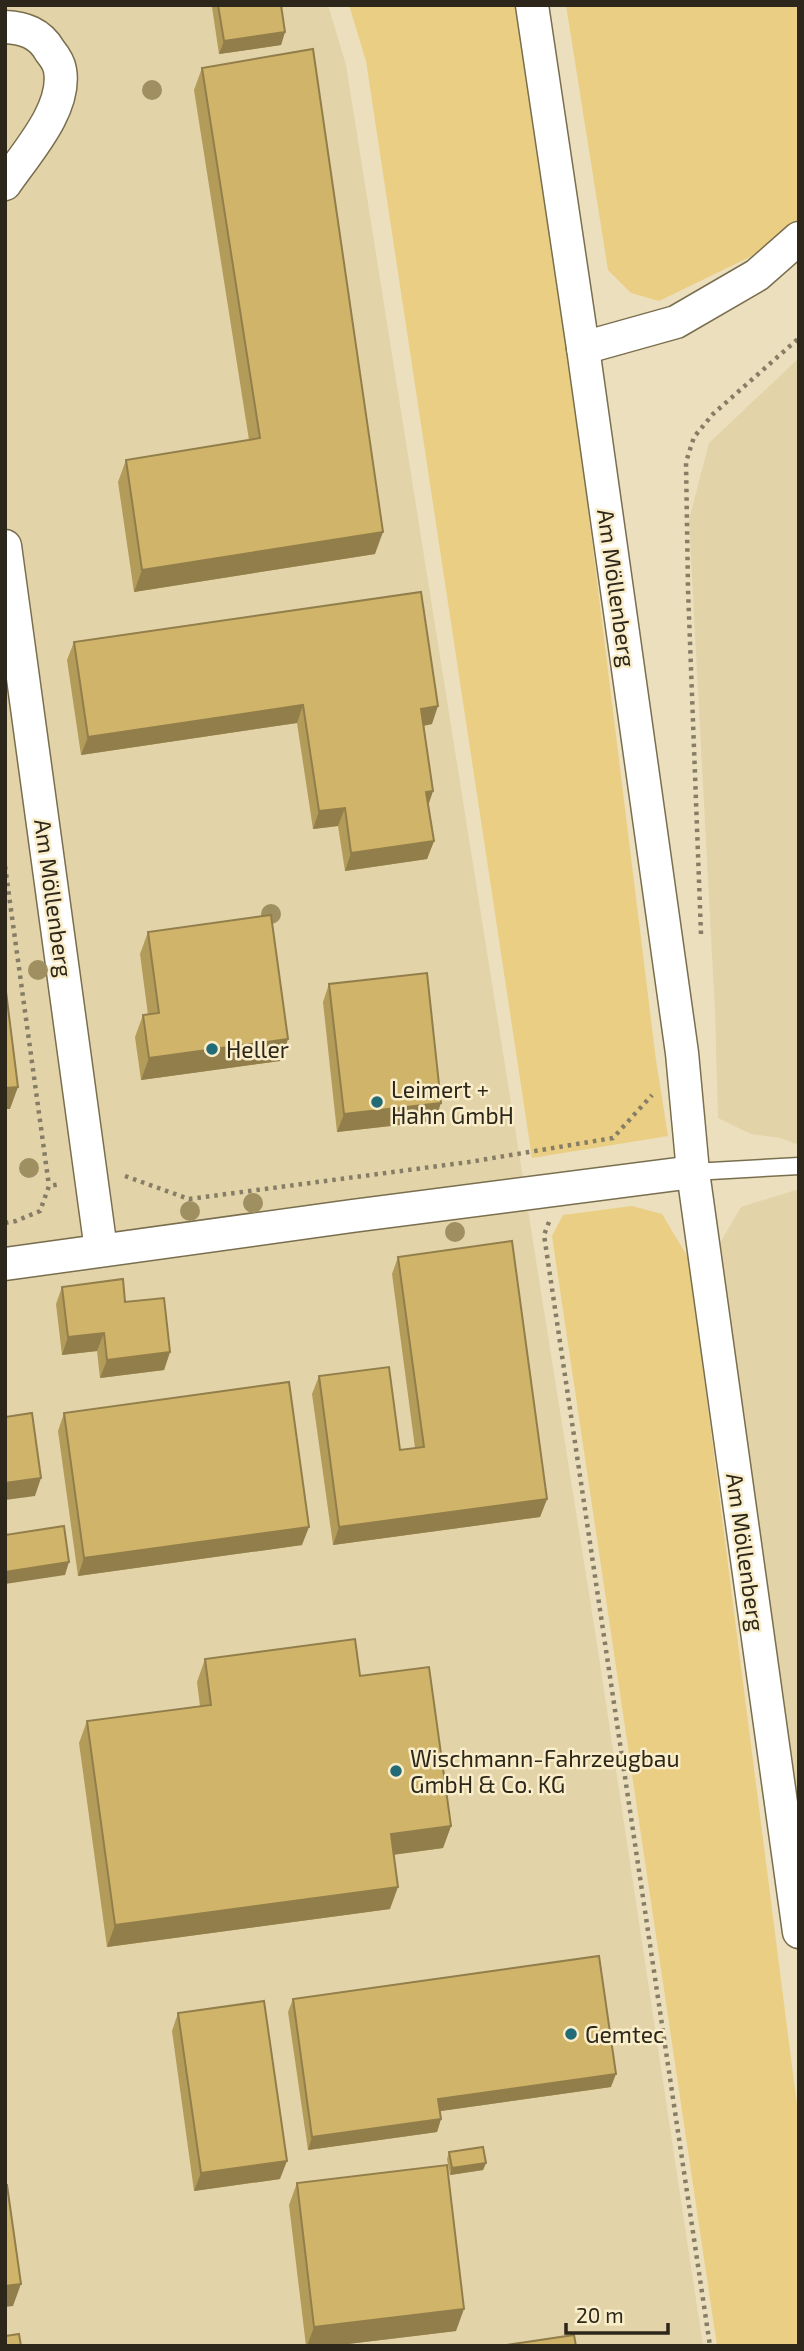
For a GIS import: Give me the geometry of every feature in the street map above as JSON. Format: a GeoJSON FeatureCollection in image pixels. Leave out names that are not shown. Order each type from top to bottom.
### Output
{"type":"FeatureCollection","features":[{"type":"Feature","properties":{"kind":"street","name":"Am Möllenberg"},"geometry":{"type":"LineString","coordinates":[[532,5],[682,1053],[693,1172],[799,1933]]}},
{"type":"Feature","properties":{"kind":"street"},"geometry":{"type":"LineString","coordinates":[[5,27],[26,29],[47,45],[60,68],[60,96],[49,119],[5,184]]}},
{"type":"Feature","properties":{"kind":"street"},"geometry":{"type":"LineString","coordinates":[[583,348],[676,322],[757,275],[799,238]]}},
{"type":"Feature","properties":{"kind":"street","name":"Am Möllenberg"},"geometry":{"type":"LineString","coordinates":[[5,546],[101,1250]]}},
{"type":"Feature","properties":{"kind":"street"},"geometry":{"type":"LineString","coordinates":[[5,1264],[693,1172]]}},
{"type":"Feature","properties":{"kind":"lane"},"geometry":{"type":"LineString","coordinates":[[693,1172],[799,1166]]}},
{"type":"Feature","properties":{"kind":"path"},"geometry":{"type":"LineString","coordinates":[[701,935],[686,462],[694,437],[713,414],[799,338]]}},
{"type":"Feature","properties":{"kind":"path"},"geometry":{"type":"LineString","coordinates":[[5,866],[49,1186],[40,1211],[5,1223]]}},
{"type":"Feature","properties":{"kind":"path"},"geometry":{"type":"LineString","coordinates":[[49,1186],[124,1176],[189,1199],[469,1162],[612,1138],[648,1101],[682,1053]]}},
{"type":"Feature","properties":{"kind":"path"},"geometry":{"type":"LineString","coordinates":[[554,1191],[554,1210],[544,1235],[710,2346]]}},
{"type":"Feature","properties":{"kind":"shaded area"},"geometry":{"type":"Polygon","coordinates":[[[5,5],[328,5],[346,65],[597,1644],[703,2346],[5,2346],[5,5]]]}},
{"type":"Feature","properties":{"kind":"shaded area"},"geometry":{"type":"Polygon","coordinates":[[[349,5],[522,5],[569,354],[656,1060],[668,1136],[532,1158],[366,61],[349,5]]]}},
{"type":"Feature","properties":{"kind":"shaded area"},"geometry":{"type":"Polygon","coordinates":[[[566,5],[799,5],[799,218],[758,253],[659,301],[631,293],[608,270],[566,5]]]}},
{"type":"Feature","properties":{"kind":"shaded area"},"geometry":{"type":"Polygon","coordinates":[[[799,358],[799,1145],[780,1138],[751,1134],[718,1118],[715,1012],[689,520],[709,443],[799,358]]]}},
{"type":"Feature","properties":{"kind":"shaded area"},"geometry":{"type":"Polygon","coordinates":[[[799,1189],[799,1835],[720,1243],[741,1207],[799,1189]]]}},
{"type":"Feature","properties":{"kind":"shaded area"},"geometry":{"type":"Polygon","coordinates":[[[632,1206],[662,1214],[689,1259],[799,2121],[799,2346],[717,2346],[552,1236],[563,1215],[632,1206]]]}},
{"type":"Feature","properties":{"kind":"building"},"geometry":{"type":"Polygon","coordinates":[[[218,5],[281,5],[285,32],[224,41],[218,5]]]}},
{"type":"Feature","properties":{"kind":"building"},"geometry":{"type":"Polygon","coordinates":[[[313,49],[383,532],[142,570],[126,460],[260,438],[202,68],[313,49]]]}},
{"type":"Feature","properties":{"kind":"building"},"geometry":{"type":"Polygon","coordinates":[[[421,592],[438,706],[421,709],[433,791],[426,792],[434,841],[351,853],[345,808],[319,811],[303,705],[88,737],[74,642],[421,592]]]}},
{"type":"Feature","properties":{"kind":"building"},"geometry":{"type":"Polygon","coordinates":[[[271,915],[288,1039],[149,1058],[143,1015],[159,1013],[148,932],[271,915]]]}},
{"type":"Feature","properties":{"kind":"building"},"geometry":{"type":"Polygon","coordinates":[[[427,973],[441,1103],[344,1114],[329,984],[427,973]]]}},
{"type":"Feature","properties":{"kind":"building"},"geometry":{"type":"Polygon","coordinates":[[[5,984],[18,1087],[5,1088],[5,984]]]}},
{"type":"Feature","properties":{"kind":"building"},"geometry":{"type":"Polygon","coordinates":[[[512,1241],[547,1499],[339,1527],[319,1376],[389,1367],[400,1450],[424,1447],[398,1257],[512,1241]]]}},
{"type":"Feature","properties":{"kind":"building"},"geometry":{"type":"Polygon","coordinates":[[[123,1279],[125,1302],[164,1298],[170,1352],[107,1360],[104,1333],[68,1337],[62,1287],[123,1279]]]}},
{"type":"Feature","properties":{"kind":"building"},"geometry":{"type":"Polygon","coordinates":[[[289,1382],[309,1527],[84,1558],[64,1413],[289,1382]]]}},
{"type":"Feature","properties":{"kind":"building"},"geometry":{"type":"Polygon","coordinates":[[[32,1413],[41,1478],[5,1483],[5,1417],[32,1413]]]}},
{"type":"Feature","properties":{"kind":"building"},"geometry":{"type":"Polygon","coordinates":[[[64,1526],[69,1562],[5,1572],[5,1535],[64,1526]]]}},
{"type":"Feature","properties":{"kind":"building"},"geometry":{"type":"Polygon","coordinates":[[[355,1639],[360,1676],[429,1667],[451,1826],[391,1834],[398,1887],[115,1925],[87,1721],[211,1705],[205,1659],[355,1639]]]}},
{"type":"Feature","properties":{"kind":"building"},"geometry":{"type":"Polygon","coordinates":[[[599,1956],[616,2074],[438,2099],[441,2119],[312,2137],[293,1999],[599,1956]]]}},
{"type":"Feature","properties":{"kind":"building"},"geometry":{"type":"Polygon","coordinates":[[[264,2001],[287,2161],[201,2173],[178,2013],[264,2001]]]}},
{"type":"Feature","properties":{"kind":"building"},"geometry":{"type":"Polygon","coordinates":[[[483,2147],[486,2163],[452,2168],[449,2152],[483,2147]]]}},
{"type":"Feature","properties":{"kind":"building"},"geometry":{"type":"Polygon","coordinates":[[[447,2165],[464,2309],[314,2327],[297,2183],[447,2165]]]}},
{"type":"Feature","properties":{"kind":"building"},"geometry":{"type":"Polygon","coordinates":[[[5,2185],[21,2284],[5,2286],[5,2185]]]}},
{"type":"Feature","properties":{"kind":"building"},"geometry":{"type":"Polygon","coordinates":[[[19,2334],[21,2346],[5,2346],[5,2336],[19,2334]]]}},
{"type":"Feature","properties":{"kind":"building"},"geometry":{"type":"Polygon","coordinates":[[[574,2335],[576,2346],[499,2346],[574,2335]]]}},
{"type":"Feature","properties":{"kind":"place","name":"Heller"},"geometry":{"type":"Point","coordinates":[212,1049]}},
{"type":"Feature","properties":{"kind":"place","name":"Leimert + Hahn GmbH"},"geometry":{"type":"Point","coordinates":[377,1102]}},
{"type":"Feature","properties":{"kind":"place","name":"Wischmann-Fahrzeugbau GmbH & Co. KG"},"geometry":{"type":"Point","coordinates":[396,1771]}},
{"type":"Feature","properties":{"kind":"place","name":"Gemtec"},"geometry":{"type":"Point","coordinates":[571,2034]}}]}
